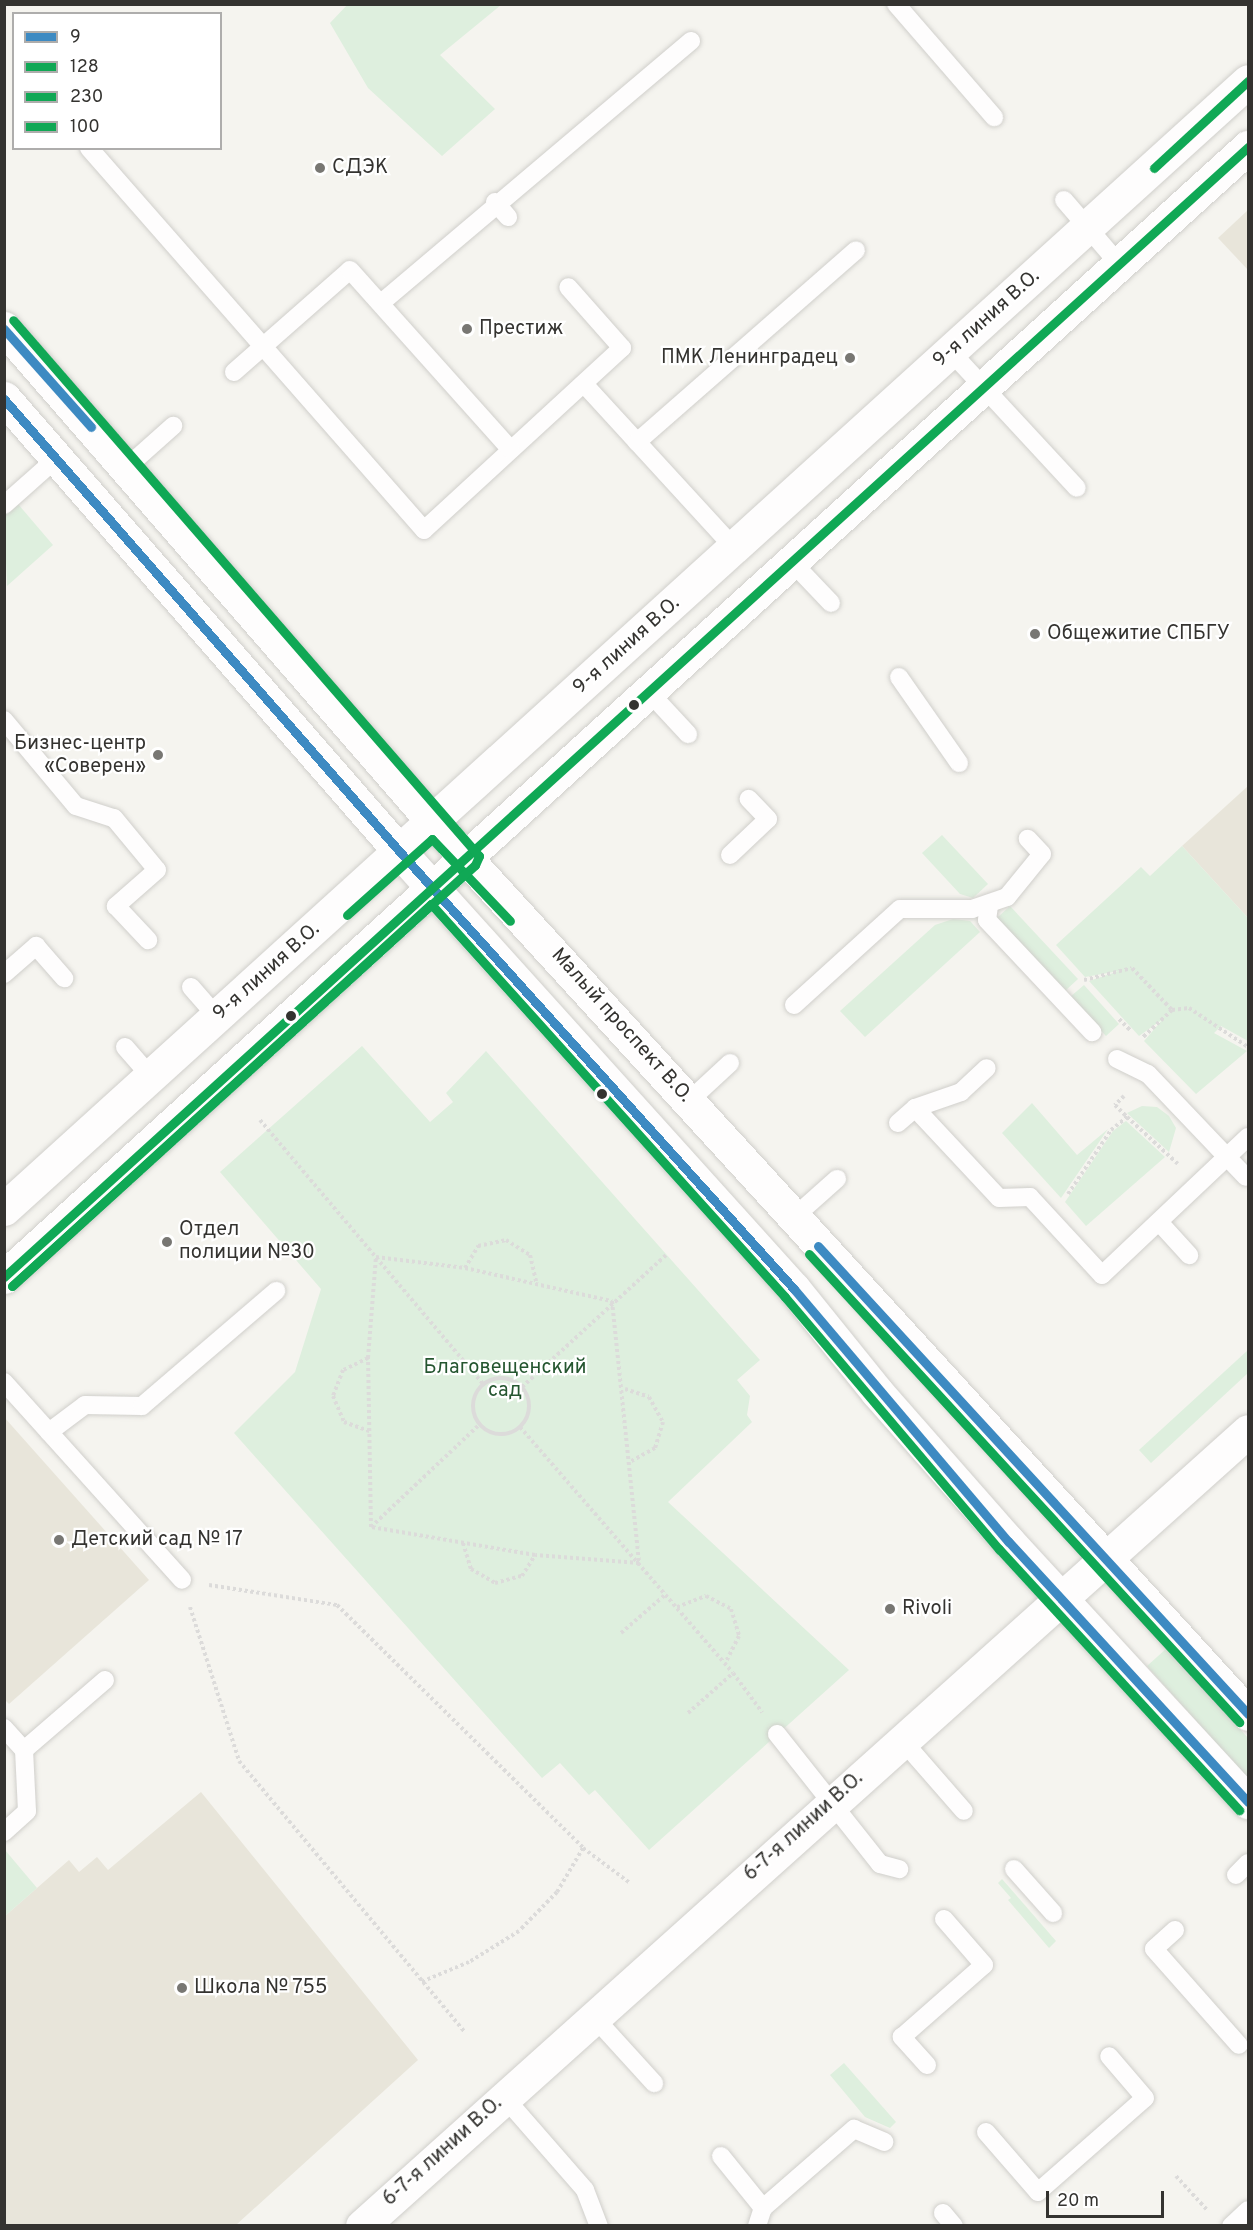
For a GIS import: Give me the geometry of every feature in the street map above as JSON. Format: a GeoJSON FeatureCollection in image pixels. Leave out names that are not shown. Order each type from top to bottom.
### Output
{"type":"FeatureCollection","features":[{"type":"Feature","properties":{"kind":"main road","name":"9-я линия В.О."},"geometry":{"type":"LineString","coordinates":[[4,1209],[735,549],[1248,81]]}},
{"type":"Feature","properties":{"kind":"main road"},"geometry":{"type":"LineString","coordinates":[[4,1277],[1248,147]]}},
{"type":"Feature","properties":{"kind":"main road","name":"Малый проспект В.О."},"geometry":{"type":"LineString","coordinates":[[4,327],[433,822],[467,856],[793,1218],[1248,1714]]}},
{"type":"Feature","properties":{"kind":"main road"},"geometry":{"type":"LineString","coordinates":[[4,398],[400,852],[794,1289],[877,1392],[1062,1600],[1248,1802]]}},
{"type":"Feature","properties":{"kind":"main road","name":"6-7-я линии В.О."},"geometry":{"type":"LineString","coordinates":[[362,2226],[829,1803],[1062,1600],[1248,1431]]}},
{"type":"Feature","properties":{"kind":"lane"},"geometry":{"type":"LineString","coordinates":[[897,4],[994,117]]}},
{"type":"Feature","properties":{"kind":"lane"},"geometry":{"type":"LineString","coordinates":[[381,303],[495,202],[692,40]]}},
{"type":"Feature","properties":{"kind":"lane"},"geometry":{"type":"LineString","coordinates":[[91,150],[424,530],[622,348],[568,287]]}},
{"type":"Feature","properties":{"kind":"lane"},"geometry":{"type":"LineString","coordinates":[[1064,200],[1119,264]]}},
{"type":"Feature","properties":{"kind":"lane"},"geometry":{"type":"LineString","coordinates":[[495,202],[508,217]]}},
{"type":"Feature","properties":{"kind":"lane"},"geometry":{"type":"LineString","coordinates":[[637,442],[856,250]]}},
{"type":"Feature","properties":{"kind":"lane"},"geometry":{"type":"LineString","coordinates":[[234,372],[350,270],[511,450]]}},
{"type":"Feature","properties":{"kind":"lane"},"geometry":{"type":"LineString","coordinates":[[951,352],[1077,488]]}},
{"type":"Feature","properties":{"kind":"lane"},"geometry":{"type":"LineString","coordinates":[[584,384],[735,549]]}},
{"type":"Feature","properties":{"kind":"lane"},"geometry":{"type":"LineString","coordinates":[[126,467],[173,426]]}},
{"type":"Feature","properties":{"kind":"lane"},"geometry":{"type":"LineString","coordinates":[[4,505],[57,458]]}},
{"type":"Feature","properties":{"kind":"lane"},"geometry":{"type":"LineString","coordinates":[[791,561],[831,603]]}},
{"type":"Feature","properties":{"kind":"lane"},"geometry":{"type":"LineString","coordinates":[[899,677],[959,763]]}},
{"type":"Feature","properties":{"kind":"lane"},"geometry":{"type":"LineString","coordinates":[[648,691],[688,734]]}},
{"type":"Feature","properties":{"kind":"lane"},"geometry":{"type":"LineString","coordinates":[[4,720],[11,742],[76,806],[114,818],[157,870],[116,906],[148,940]]}},
{"type":"Feature","properties":{"kind":"lane"},"geometry":{"type":"LineString","coordinates":[[730,855],[768,819],[748,799]]}},
{"type":"Feature","properties":{"kind":"lane"},"geometry":{"type":"LineString","coordinates":[[794,1005],[900,909],[989,906],[1007,897],[1042,854],[1028,839]]}},
{"type":"Feature","properties":{"kind":"lane"},"geometry":{"type":"LineString","coordinates":[[989,906],[987,920],[1056,1005],[1092,1032]]}},
{"type":"Feature","properties":{"kind":"lane"},"geometry":{"type":"LineString","coordinates":[[4,974],[36,946],[64,978]]}},
{"type":"Feature","properties":{"kind":"lane"},"geometry":{"type":"LineString","coordinates":[[191,987],[217,1017]]}},
{"type":"Feature","properties":{"kind":"lane"},"geometry":{"type":"LineString","coordinates":[[125,1047],[151,1077]]}},
{"type":"Feature","properties":{"kind":"lane"},"geometry":{"type":"LineString","coordinates":[[1117,1059],[1148,1074],[1246,1177]]}},
{"type":"Feature","properties":{"kind":"lane"},"geometry":{"type":"LineString","coordinates":[[688,1101],[730,1063]]}},
{"type":"Feature","properties":{"kind":"lane"},"geometry":{"type":"LineString","coordinates":[[898,1124],[915,1108],[961,1092],[987,1068]]}},
{"type":"Feature","properties":{"kind":"lane"},"geometry":{"type":"LineString","coordinates":[[915,1108],[999,1198],[1030,1197],[1102,1275],[1248,1137]]}},
{"type":"Feature","properties":{"kind":"lane"},"geometry":{"type":"LineString","coordinates":[[793,1218],[837,1179]]}},
{"type":"Feature","properties":{"kind":"lane"},"geometry":{"type":"LineString","coordinates":[[1159,1222],[1189,1255]]}},
{"type":"Feature","properties":{"kind":"lane"},"geometry":{"type":"LineString","coordinates":[[49,1432],[85,1405],[142,1406],[276,1291]]}},
{"type":"Feature","properties":{"kind":"lane"},"geometry":{"type":"LineString","coordinates":[[4,1382],[182,1580]]}},
{"type":"Feature","properties":{"kind":"lane"},"geometry":{"type":"LineString","coordinates":[[24,1750],[105,1680]]}},
{"type":"Feature","properties":{"kind":"lane"},"geometry":{"type":"LineString","coordinates":[[4,1728],[24,1750],[27,1811],[4,1832]]}},
{"type":"Feature","properties":{"kind":"lane"},"geometry":{"type":"LineString","coordinates":[[777,1734],[829,1803],[880,1864],[899,1869]]}},
{"type":"Feature","properties":{"kind":"lane"},"geometry":{"type":"LineString","coordinates":[[902,1740],[964,1811]]}},
{"type":"Feature","properties":{"kind":"lane"},"geometry":{"type":"LineString","coordinates":[[1014,1869],[1053,1913]]}},
{"type":"Feature","properties":{"kind":"lane"},"geometry":{"type":"LineString","coordinates":[[927,2065],[902,2037],[984,1965],[944,1919]]}},
{"type":"Feature","properties":{"kind":"lane"},"geometry":{"type":"LineString","coordinates":[[1175,1930],[1154,1949],[1239,2044]]}},
{"type":"Feature","properties":{"kind":"lane"},"geometry":{"type":"LineString","coordinates":[[593,2016],[654,2083]]}},
{"type":"Feature","properties":{"kind":"lane"},"geometry":{"type":"LineString","coordinates":[[986,2132],[1038,2192],[1145,2098],[1109,2056]]}},
{"type":"Feature","properties":{"kind":"lane"},"geometry":{"type":"LineString","coordinates":[[504,2097],[585,2190],[599,2226]]}},
{"type":"Feature","properties":{"kind":"lane"},"geometry":{"type":"LineString","coordinates":[[757,2226],[763,2208],[854,2129],[884,2142]]}},
{"type":"Feature","properties":{"kind":"lane"},"geometry":{"type":"LineString","coordinates":[[720,2156],[763,2208]]}},
{"type":"Feature","properties":{"kind":"lane"},"geometry":{"type":"LineString","coordinates":[[1231,2226],[1248,2210]]}},
{"type":"Feature","properties":{"kind":"path"},"geometry":{"type":"LineString","coordinates":[[1083,980],[1132,968],[1172,1010]]}},
{"type":"Feature","properties":{"kind":"path"},"geometry":{"type":"LineString","coordinates":[[1141,1038],[1172,1010],[1189,1008],[1248,1047]]}},
{"type":"Feature","properties":{"kind":"path"},"geometry":{"type":"LineString","coordinates":[[1051,1219],[1110,1130],[1126,1117],[1199,1184]]}},
{"type":"Feature","properties":{"kind":"path"},"geometry":{"type":"LineString","coordinates":[[260,1120],[483,1384]]}},
{"type":"Feature","properties":{"kind":"path"},"geometry":{"type":"LineString","coordinates":[[465,1268],[478,1246],[506,1240],[530,1255],[536,1282]]}},
{"type":"Feature","properties":{"kind":"path"},"geometry":{"type":"LineString","coordinates":[[522,1387],[612,1301],[667,1254]]}},
{"type":"Feature","properties":{"kind":"path"},"geometry":{"type":"LineString","coordinates":[[376,1257],[465,1268],[536,1282],[612,1301]]}},
{"type":"Feature","properties":{"kind":"path"},"geometry":{"type":"LineString","coordinates":[[371,1527],[368,1358],[376,1257]]}},
{"type":"Feature","properties":{"kind":"path"},"geometry":{"type":"LineString","coordinates":[[612,1301],[625,1389],[639,1563]]}},
{"type":"Feature","properties":{"kind":"path"},"geometry":{"type":"LineString","coordinates":[[368,1358],[343,1370],[333,1396],[344,1422],[369,1431]]}},
{"type":"Feature","properties":{"kind":"path"},"geometry":{"type":"LineString","coordinates":[[503,1377],[522,1387],[529,1407],[520,1427],[499,1434],[480,1424],[473,1404],[483,1384],[503,1377]]}},
{"type":"Feature","properties":{"kind":"path"},"geometry":{"type":"LineString","coordinates":[[625,1389],[649,1397],[663,1422],[655,1448],[630,1462]]}},
{"type":"Feature","properties":{"kind":"path"},"geometry":{"type":"LineString","coordinates":[[371,1527],[480,1424]]}},
{"type":"Feature","properties":{"kind":"path"},"geometry":{"type":"LineString","coordinates":[[520,1427],[724,1662],[777,1734]]}},
{"type":"Feature","properties":{"kind":"path"},"geometry":{"type":"LineString","coordinates":[[371,1527],[535,1555],[639,1563]]}},
{"type":"Feature","properties":{"kind":"path"},"geometry":{"type":"LineString","coordinates":[[463,1543],[471,1569],[495,1583],[522,1576],[535,1555]]}},
{"type":"Feature","properties":{"kind":"path"},"geometry":{"type":"LineString","coordinates":[[465,2032],[239,1761],[182,1580],[337,1605],[583,1848],[630,1883]]}},
{"type":"Feature","properties":{"kind":"path"},"geometry":{"type":"LineString","coordinates":[[621,1633],[666,1594]]}},
{"type":"Feature","properties":{"kind":"path"},"geometry":{"type":"LineString","coordinates":[[677,1607],[706,1596],[731,1609],[739,1636],[724,1662]]}},
{"type":"Feature","properties":{"kind":"path"},"geometry":{"type":"LineString","coordinates":[[688,1713],[733,1673]]}},
{"type":"Feature","properties":{"kind":"path"},"geometry":{"type":"LineString","coordinates":[[421,1982],[469,1962],[519,1931],[557,1892],[583,1848]]}},
{"type":"Feature","properties":{"kind":"path"},"geometry":{"type":"LineString","coordinates":[[1176,2176],[1213,2217]]}},
{"type":"Feature","properties":{"kind":"shaded area"},"geometry":{"type":"Polygon","coordinates":[[[1248,210],[1248,270],[1218,238],[1248,210]]]}},
{"type":"Feature","properties":{"kind":"shaded area"},"geometry":{"type":"Polygon","coordinates":[[[1248,786],[1248,918],[1182,846],[1248,786]]]}},
{"type":"Feature","properties":{"kind":"shaded area","name":"Детский сад № 17"},"geometry":{"type":"Polygon","coordinates":[[[4,1417],[149,1580],[9,1704],[4,1699],[4,1417]]]}},
{"type":"Feature","properties":{"kind":"shaded area","name":"Школа № 755"},"geometry":{"type":"Polygon","coordinates":[[[201,1792],[418,2060],[236,2225],[5,2225],[5,1916],[69,1860],[79,1872],[97,1857],[108,1870],[201,1792]]]}},
{"type":"Feature","properties":{"kind":"green space"},"geometry":{"type":"Polygon","coordinates":[[[348,4],[501,5],[440,55],[495,109],[442,156],[368,88],[330,23],[348,4]]]}},
{"type":"Feature","properties":{"kind":"green space"},"geometry":{"type":"Polygon","coordinates":[[[18,504],[53,545],[7,586],[4,516],[18,504]]]}},
{"type":"Feature","properties":{"kind":"green space"},"geometry":{"type":"Polygon","coordinates":[[[942,835],[988,884],[973,898],[960,894],[922,853],[942,835]]]}},
{"type":"Feature","properties":{"kind":"green space"},"geometry":{"type":"Polygon","coordinates":[[[1182,846],[1248,918],[1248,1041],[1221,1026],[1214,1033],[1247,1051],[1196,1094],[1144,1041],[1163,1019],[1139,1036],[1089,981],[1119,971],[1085,977],[1056,945],[1141,867],[1150,876],[1182,846]]]}},
{"type":"Feature","properties":{"kind":"green space"},"geometry":{"type":"Polygon","coordinates":[[[1010,906],[1078,979],[1065,991],[997,918],[1010,906]]]}},
{"type":"Feature","properties":{"kind":"green space"},"geometry":{"type":"Polygon","coordinates":[[[953,919],[970,921],[980,932],[865,1037],[840,1011],[935,925],[953,919]]]}},
{"type":"Feature","properties":{"kind":"green space"},"geometry":{"type":"Polygon","coordinates":[[[1084,985],[1119,1024],[1106,1036],[1070,997],[1084,985]]]}},
{"type":"Feature","properties":{"kind":"green space","name":"Благовещенский сад"},"geometry":{"type":"Polygon","coordinates":[[[362,1046],[430,1122],[453,1102],[446,1093],[486,1051],[760,1360],[737,1380],[750,1396],[747,1415],[752,1422],[668,1502],[849,1670],[649,1850],[595,1790],[589,1795],[560,1763],[542,1778],[234,1433],[295,1372],[321,1289],[220,1172],[362,1046]]]}},
{"type":"Feature","properties":{"kind":"green space"},"geometry":{"type":"Polygon","coordinates":[[[1032,1103],[1077,1155],[1108,1129],[1061,1198],[1002,1133],[1032,1103]]]}},
{"type":"Feature","properties":{"kind":"green space"},"geometry":{"type":"Polygon","coordinates":[[[1142,1106],[1157,1107],[1169,1116],[1176,1128],[1169,1152],[1127,1113],[1142,1106]]]}},
{"type":"Feature","properties":{"kind":"green space"},"geometry":{"type":"Polygon","coordinates":[[[1126,1121],[1165,1157],[1086,1226],[1065,1202],[1113,1131],[1126,1121]]]}},
{"type":"Feature","properties":{"kind":"green space"},"geometry":{"type":"Polygon","coordinates":[[[1248,1350],[1248,1373],[1151,1463],[1139,1450],[1248,1350]]]}},
{"type":"Feature","properties":{"kind":"green space"},"geometry":{"type":"Polygon","coordinates":[[[1167,1648],[1248,1738],[1248,1779],[1147,1666],[1167,1648]]]}},
{"type":"Feature","properties":{"kind":"green space"},"geometry":{"type":"Polygon","coordinates":[[[5,1850],[37,1888],[4,1916],[5,1850]]]}},
{"type":"Feature","properties":{"kind":"green space"},"geometry":{"type":"Polygon","coordinates":[[[1002,1879],[1056,1941],[1049,1948],[1008,1900],[1011,1898],[998,1883],[1002,1879]]]}},
{"type":"Feature","properties":{"kind":"green space"},"geometry":{"type":"Polygon","coordinates":[[[844,2063],[896,2122],[890,2128],[865,2117],[830,2075],[844,2063]]]}},
{"type":"Feature","properties":{"kind":"transit line","name":"230"},"geometry":{"type":"LineString","coordinates":[[1154,168],[1248,81]]}},
{"type":"Feature","properties":{"kind":"transit line","name":"230"},"geometry":{"type":"LineString","coordinates":[[4,1277],[1248,147]]}},
{"type":"Feature","properties":{"kind":"transit line","name":"100"},"geometry":{"type":"LineString","coordinates":[[12,1286],[475,865],[479,856],[13,320]]}},
{"type":"Feature","properties":{"kind":"transit line","name":"9"},"geometry":{"type":"LineString","coordinates":[[4,329],[91,427]]}},
{"type":"Feature","properties":{"kind":"transit line","name":"9"},"geometry":{"type":"LineString","coordinates":[[4,399],[400,852],[794,1289],[1008,1541],[1248,1802]]}},
{"type":"Feature","properties":{"kind":"transit line","name":"128"},"geometry":{"type":"LineString","coordinates":[[347,915],[432,839],[510,921]]}},
{"type":"Feature","properties":{"kind":"transit line","name":"128"},"geometry":{"type":"LineString","coordinates":[[12,1286],[431,904],[785,1297],[999,1549],[1239,1810]]}},
{"type":"Feature","properties":{"kind":"transit line","name":"9"},"geometry":{"type":"LineString","coordinates":[[818,1246],[1248,1714]]}},
{"type":"Feature","properties":{"kind":"transit line","name":"128"},"geometry":{"type":"LineString","coordinates":[[809,1254],[1239,1722]]}},
{"type":"Feature","properties":{"kind":"place","name":"СДЭК"},"geometry":{"type":"Point","coordinates":[320,168]}},
{"type":"Feature","properties":{"kind":"place","name":"Престиж"},"geometry":{"type":"Point","coordinates":[467,329]}},
{"type":"Feature","properties":{"kind":"place","name":"ПМК Ленинградец"},"geometry":{"type":"Point","coordinates":[850,358]}},
{"type":"Feature","properties":{"kind":"place","name":"Общежитие СПБГУ"},"geometry":{"type":"Point","coordinates":[1035,634]}},
{"type":"Feature","properties":{"kind":"place","name":"Бизнес-центр «Соверен»"},"geometry":{"type":"Point","coordinates":[158,755]}},
{"type":"Feature","properties":{"kind":"place","name":"Отдел полиции №30"},"geometry":{"type":"Point","coordinates":[167,1242]}},
{"type":"Feature","properties":{"kind":"place","name":"Детский сад № 17"},"geometry":{"type":"Point","coordinates":[59,1540]}},
{"type":"Feature","properties":{"kind":"place","name":"Rivoli"},"geometry":{"type":"Point","coordinates":[890,1609]}},
{"type":"Feature","properties":{"kind":"place","name":"Школа № 755"},"geometry":{"type":"Point","coordinates":[182,1988]}}]}
